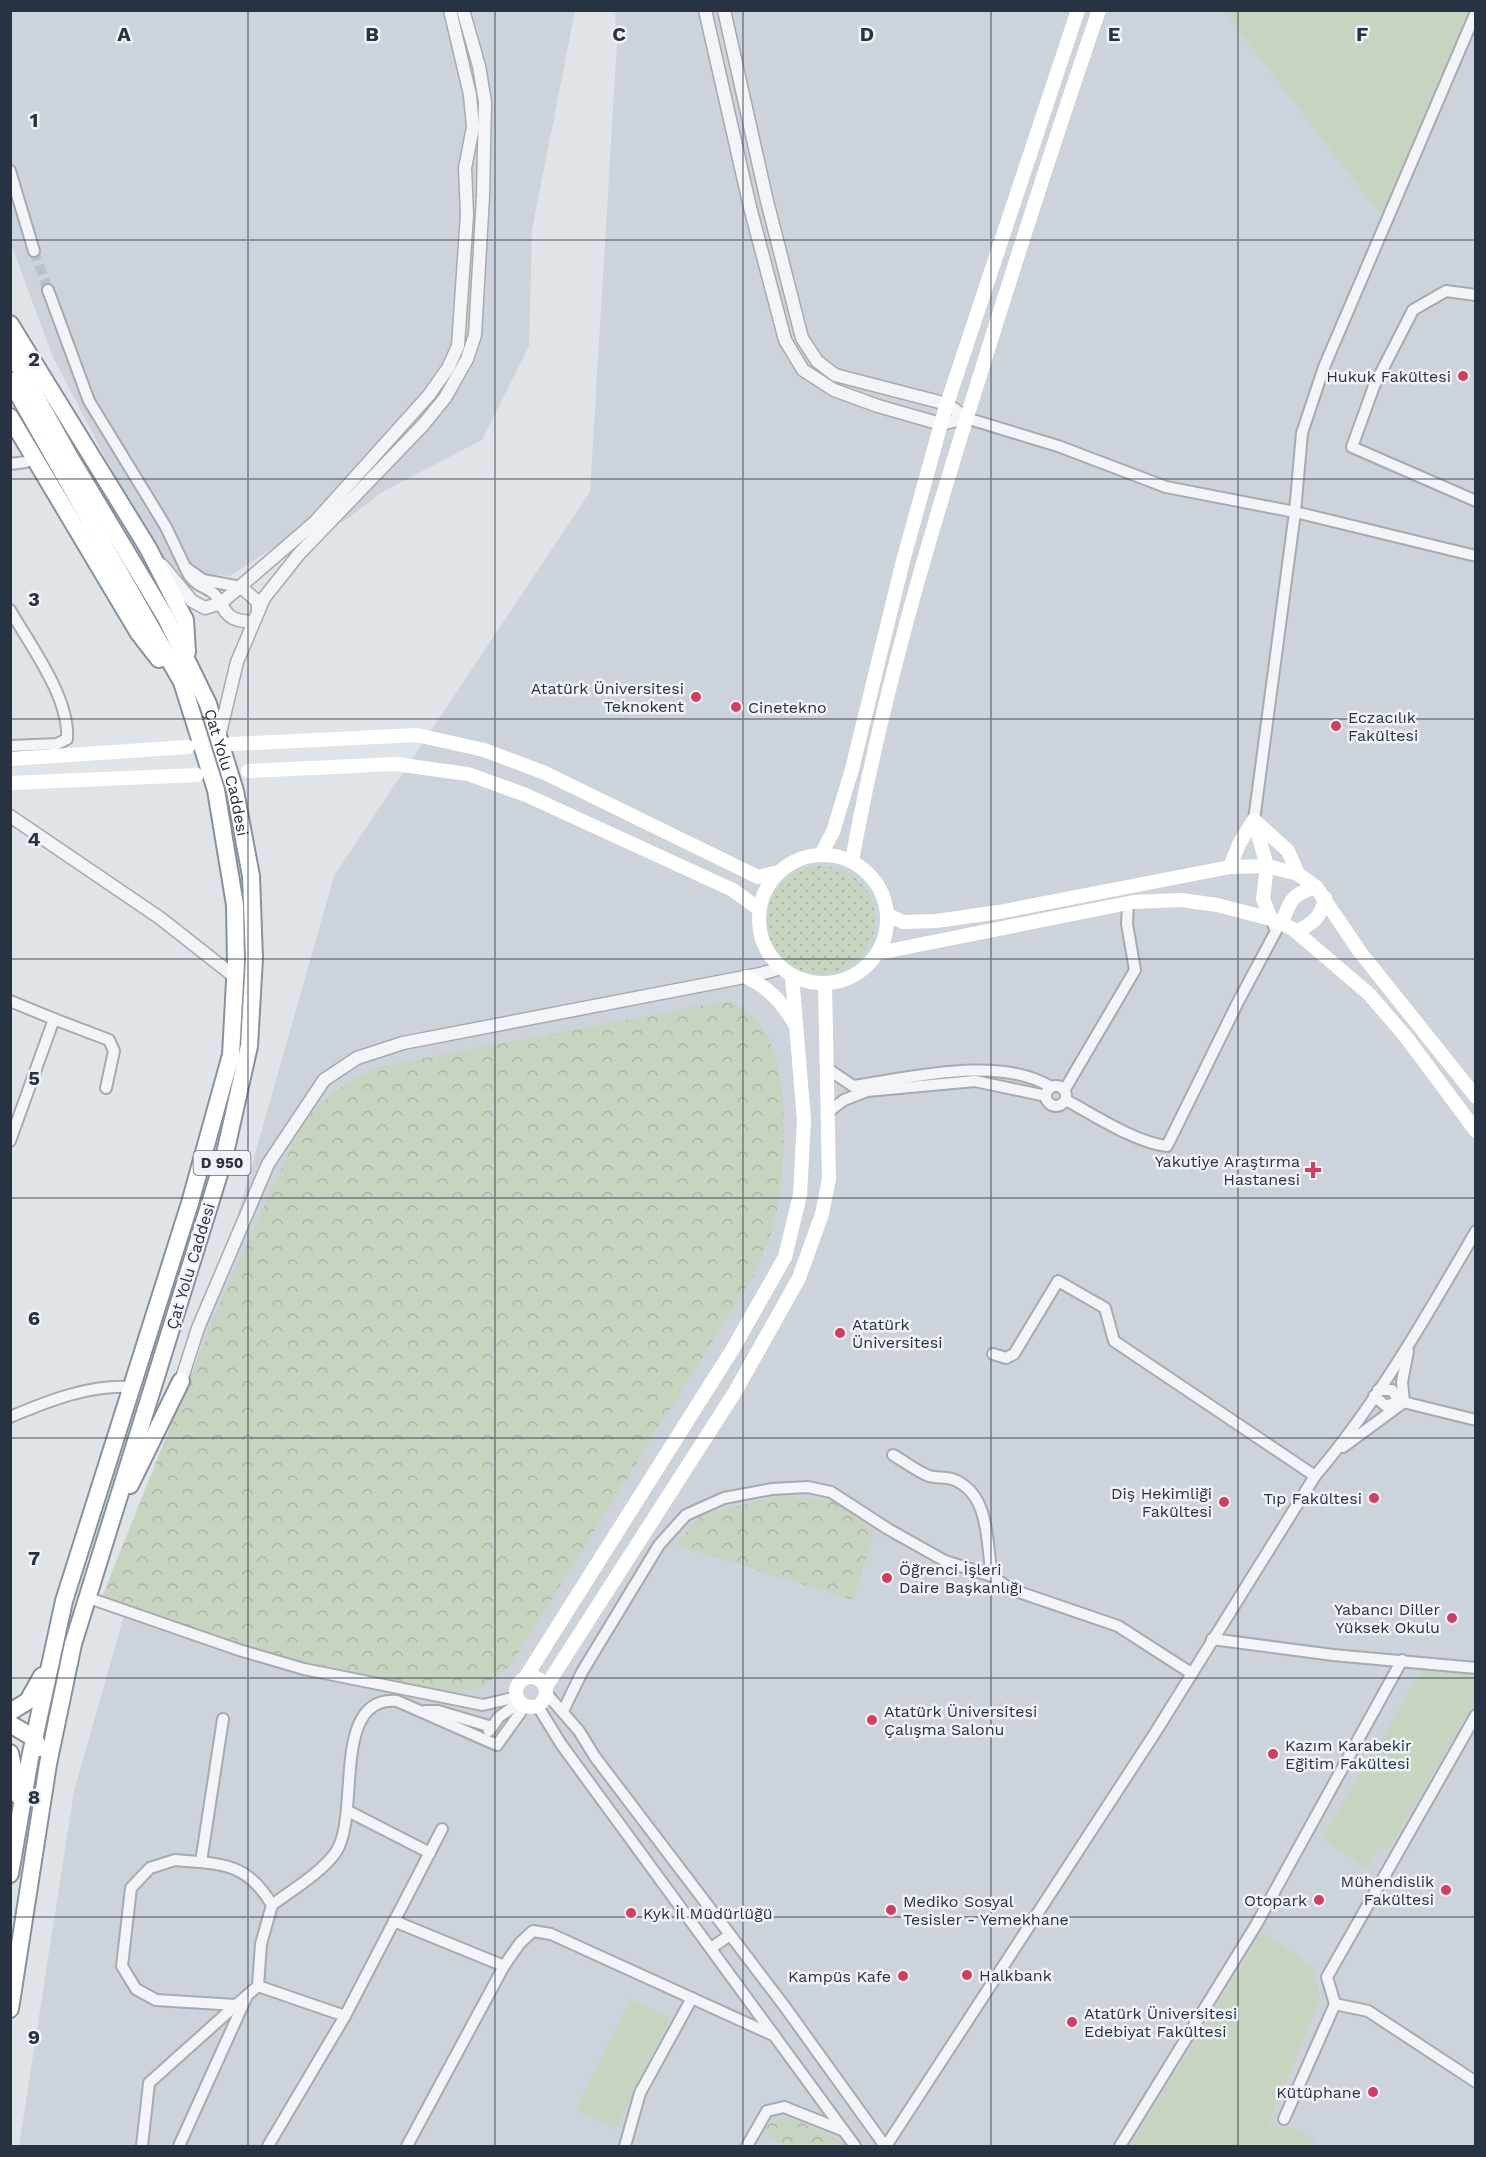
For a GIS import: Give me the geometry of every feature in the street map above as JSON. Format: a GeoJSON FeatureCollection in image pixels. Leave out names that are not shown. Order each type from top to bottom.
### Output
{"type":"FeatureCollection","features":[{"type":"Feature","properties":{"kind":"highway"},"geometry":{"type":"LineString","coordinates":[[10,324],[148,548],[184,620],[188,662]]}},
{"type":"Feature","properties":{"kind":"highway","name":"Çat Yolu Caddesi"},"geometry":{"type":"LineString","coordinates":[[10,350],[68,454],[166,618],[225,741],[251,876],[254,958],[249,1046],[224,1158],[73,1644],[48,1764],[10,2009]]}},
{"type":"Feature","properties":{"kind":"highway","name":"Çat Yolu Caddesi"},"geometry":{"type":"LineString","coordinates":[[10,380],[183,682],[216,790],[235,906],[235,977],[231,1055],[190,1203],[64,1601],[34,1738],[10,1874]]}},
{"type":"Feature","properties":{"kind":"highway"},"geometry":{"type":"LineString","coordinates":[[10,417],[138,632],[188,698]]}},
{"type":"Feature","properties":{"kind":"highway"},"geometry":{"type":"LineString","coordinates":[[110,1527],[181,1381]]}},
{"type":"Feature","properties":{"kind":"highway"},"geometry":{"type":"LineString","coordinates":[[10,1712],[28,1701],[51,1659]]}},
{"type":"Feature","properties":{"kind":"highway"},"geometry":{"type":"LineString","coordinates":[[10,1724],[34,1738],[48,1764]]}},
{"type":"Feature","properties":{"kind":"highway"},"geometry":{"type":"LineString","coordinates":[[10,1753],[22,1806]]}},
{"type":"Feature","properties":{"kind":"main road"},"geometry":{"type":"LineString","coordinates":[[821,854],[833,832],[852,769],[903,561],[941,424],[1078,10]]}},
{"type":"Feature","properties":{"kind":"main road"},"geometry":{"type":"LineString","coordinates":[[852,861],[868,778],[910,604],[1034,201],[1099,10]]}},
{"type":"Feature","properties":{"kind":"main road"},"geometry":{"type":"LineString","coordinates":[[225,741],[417,735],[484,750],[545,773],[758,877],[779,872]]}},
{"type":"Feature","properties":{"kind":"main road"},"geometry":{"type":"LineString","coordinates":[[10,759],[188,747]]}},
{"type":"Feature","properties":{"kind":"main road"},"geometry":{"type":"LineString","coordinates":[[248,771],[395,764],[468,774],[526,795],[733,890],[759,909]]}},
{"type":"Feature","properties":{"kind":"main road"},"geometry":{"type":"LineString","coordinates":[[10,783],[197,775]]}},
{"type":"Feature","properties":{"kind":"main road"},"geometry":{"type":"LineString","coordinates":[[1254,820],[1267,866],[1263,899],[1277,925]]}},
{"type":"Feature","properties":{"kind":"main road"},"geometry":{"type":"LineString","coordinates":[[1230,867],[1239,844],[1254,820]]}},
{"type":"Feature","properties":{"kind":"main road"},"geometry":{"type":"LineString","coordinates":[[1254,820],[1288,851],[1298,874]]}},
{"type":"Feature","properties":{"kind":"main road"},"geometry":{"type":"LineString","coordinates":[[821,854],[852,861],[869,873],[881,890],[888,915],[886,933],[878,952],[864,969],[846,979],[825,983],[808,982],[787,972],[764,944],[759,909],[769,883],[791,862],[821,854]]}},
{"type":"Feature","properties":{"kind":"main road"},"geometry":{"type":"LineString","coordinates":[[888,915],[903,922],[936,921],[999,912],[1230,867],[1267,866],[1298,874],[1320,892],[1380,977],[1476,1097]]}},
{"type":"Feature","properties":{"kind":"main road"},"geometry":{"type":"LineString","coordinates":[[1277,925],[1298,892],[1320,892]]}},
{"type":"Feature","properties":{"kind":"main road"},"geometry":{"type":"LineString","coordinates":[[1296,932],[1322,913],[1320,892]]}},
{"type":"Feature","properties":{"kind":"main road"},"geometry":{"type":"LineString","coordinates":[[878,952],[1128,903],[1181,900],[1217,905],[1296,932],[1369,994],[1406,1037],[1476,1131]]}},
{"type":"Feature","properties":{"kind":"main road"},"geometry":{"type":"LineString","coordinates":[[787,972],[796,1026],[804,1120],[800,1196],[785,1257],[734,1347],[525,1678],[517,1685],[524,1702],[543,1700],[546,1690],[735,1392],[799,1278],[822,1214],[829,1179],[825,983]]}},
{"type":"Feature","properties":{"kind":"main road"},"geometry":{"type":"LineString","coordinates":[[747,977],[761,984],[777,997],[796,1026]]}},
{"type":"Feature","properties":{"kind":"main road"},"geometry":{"type":"LineString","coordinates":[[525,1678],[537,1678],[546,1690]]}},
{"type":"Feature","properties":{"kind":"street"},"geometry":{"type":"LineString","coordinates":[[148,548],[192,601],[205,608],[221,603],[315,522],[429,395],[448,368],[458,346],[467,215],[464,177],[473,127],[470,95],[450,10]]}},
{"type":"Feature","properties":{"kind":"street"},"geometry":{"type":"LineString","coordinates":[[225,741],[237,662],[264,598],[299,554],[423,425],[445,399],[467,359],[475,335],[484,180],[485,102],[479,66],[463,10]]}},
{"type":"Feature","properties":{"kind":"street"},"geometry":{"type":"LineString","coordinates":[[705,10],[750,207],[785,340],[793,358],[817,381],[834,390],[878,406],[941,424],[966,418]]}},
{"type":"Feature","properties":{"kind":"street"},"geometry":{"type":"LineString","coordinates":[[724,10],[766,197],[802,338],[817,361],[835,375],[947,405],[966,418],[1058,446],[1166,487],[1295,512],[1476,556]]}},
{"type":"Feature","properties":{"kind":"street"},"geometry":{"type":"LineString","coordinates":[[1254,820],[1295,512],[1302,433],[1323,367],[1476,12]]}},
{"type":"Feature","properties":{"kind":"street"},"geometry":{"type":"LineString","coordinates":[[467,161],[484,164]]}},
{"type":"Feature","properties":{"kind":"street"},"geometry":{"type":"LineString","coordinates":[[10,171],[34,251]]}},
{"type":"Feature","properties":{"kind":"street"},"geometry":{"type":"LineString","coordinates":[[464,177],[470,181],[484,180]]}},
{"type":"Feature","properties":{"kind":"street"},"geometry":{"type":"LineString","coordinates":[[48,290],[89,401],[166,527],[195,584],[217,596],[231,618],[239,621],[255,617]]}},
{"type":"Feature","properties":{"kind":"street"},"geometry":{"type":"LineString","coordinates":[[1476,296],[1446,291],[1413,310],[1374,386],[1352,447],[1476,501]]}},
{"type":"Feature","properties":{"kind":"street"},"geometry":{"type":"LineString","coordinates":[[10,464],[26,462],[34,458]]}},
{"type":"Feature","properties":{"kind":"street"},"geometry":{"type":"LineString","coordinates":[[185,567],[203,580],[242,587],[258,602],[255,617]]}},
{"type":"Feature","properties":{"kind":"street"},"geometry":{"type":"LineString","coordinates":[[10,610],[52,682],[68,726],[67,739],[57,744],[10,746]]}},
{"type":"Feature","properties":{"kind":"street"},"geometry":{"type":"LineString","coordinates":[[10,816],[160,918],[235,977]]}},
{"type":"Feature","properties":{"kind":"street"},"geometry":{"type":"LineString","coordinates":[[828,1069],[853,1086],[944,1074],[994,1071],[1032,1078],[1049,1091],[1052,1105],[1060,1105],[1135,970],[1126,924],[1128,903]]}},
{"type":"Feature","properties":{"kind":"street"},"geometry":{"type":"LineString","coordinates":[[828,1112],[844,1100],[867,1091],[975,1081],[1049,1091],[1059,1085],[1065,1095],[1119,1128],[1158,1145],[1167,1146],[1277,925]]}},
{"type":"Feature","properties":{"kind":"street"},"geometry":{"type":"LineString","coordinates":[[181,1381],[198,1328],[268,1164],[324,1080],[357,1058],[404,1043],[747,977],[787,972]]}},
{"type":"Feature","properties":{"kind":"street"},"geometry":{"type":"LineString","coordinates":[[10,1001],[109,1040],[114,1051],[106,1088]]}},
{"type":"Feature","properties":{"kind":"street"},"geometry":{"type":"LineString","coordinates":[[10,1141],[54,1018]]}},
{"type":"Feature","properties":{"kind":"street"},"geometry":{"type":"LineString","coordinates":[[546,1690],[886,2146],[1020,1944],[1315,1476],[1336,1451],[1411,1342],[1476,1231]]}},
{"type":"Feature","properties":{"kind":"street"},"geometry":{"type":"LineString","coordinates":[[993,1354],[1006,1358],[1014,1354],[1058,1281],[1105,1308],[1114,1341],[1315,1476]]}},
{"type":"Feature","properties":{"kind":"street"},"geometry":{"type":"LineString","coordinates":[[1402,1402],[1402,1382],[1411,1342]]}},
{"type":"Feature","properties":{"kind":"street"},"geometry":{"type":"LineString","coordinates":[[10,1417],[76,1393],[111,1387],[132,1388]]}},
{"type":"Feature","properties":{"kind":"street"},"geometry":{"type":"LineString","coordinates":[[1376,1393],[1392,1390],[1402,1402]]}},
{"type":"Feature","properties":{"kind":"street"},"geometry":{"type":"LineString","coordinates":[[1376,1393],[1386,1406],[1402,1402],[1476,1420]]}},
{"type":"Feature","properties":{"kind":"street"},"geometry":{"type":"LineString","coordinates":[[1336,1451],[1402,1402]]}},
{"type":"Feature","properties":{"kind":"street"},"geometry":{"type":"LineString","coordinates":[[893,1455],[929,1476],[952,1479],[970,1491],[978,1501],[984,1518],[992,1576]]}},
{"type":"Feature","properties":{"kind":"street"},"geometry":{"type":"LineString","coordinates":[[563,1711],[582,1672],[659,1545],[686,1515],[724,1498],[772,1489],[808,1487],[831,1492],[888,1529],[945,1561],[992,1576],[1010,1589],[1118,1626],[1191,1673]]}},
{"type":"Feature","properties":{"kind":"street"},"geometry":{"type":"LineString","coordinates":[[86,1597],[239,1650],[304,1669],[483,1705],[524,1702]]}},
{"type":"Feature","properties":{"kind":"street"},"geometry":{"type":"LineString","coordinates":[[1212,1639],[1333,1655],[1476,1668]]}},
{"type":"Feature","properties":{"kind":"street"},"geometry":{"type":"LineString","coordinates":[[1120,2146],[1256,1925],[1402,1660]]}},
{"type":"Feature","properties":{"kind":"street"},"geometry":{"type":"LineString","coordinates":[[142,2146],[149,2083],[258,1986],[261,1944],[272,1905],[336,1852],[348,1811],[352,1747],[357,1725],[372,1706],[390,1701],[497,1745],[524,1702]]}},
{"type":"Feature","properties":{"kind":"street"},"geometry":{"type":"LineString","coordinates":[[483,1738],[499,1717],[524,1702]]}},
{"type":"Feature","properties":{"kind":"street"},"geometry":{"type":"LineString","coordinates":[[524,1702],[616,1819],[855,2146]]}},
{"type":"Feature","properties":{"kind":"street"},"geometry":{"type":"LineString","coordinates":[[421,1712],[438,1711],[492,1727]]}},
{"type":"Feature","properties":{"kind":"street"},"geometry":{"type":"LineString","coordinates":[[1284,2119],[1335,2004],[1327,1977],[1476,1715]]}},
{"type":"Feature","properties":{"kind":"street"},"geometry":{"type":"LineString","coordinates":[[201,1863],[222,1719]]}},
{"type":"Feature","properties":{"kind":"street"},"geometry":{"type":"LineString","coordinates":[[616,1819],[632,1805]]}},
{"type":"Feature","properties":{"kind":"street"},"geometry":{"type":"LineString","coordinates":[[348,1811],[430,1853]]}},
{"type":"Feature","properties":{"kind":"street"},"geometry":{"type":"LineString","coordinates":[[268,2146],[345,2016],[442,1829]]}},
{"type":"Feature","properties":{"kind":"street"},"geometry":{"type":"LineString","coordinates":[[236,2005],[156,2000],[136,1989],[122,1966],[131,1888],[150,1868],[175,1860],[201,1863],[245,1872],[261,1885],[272,1905]]}},
{"type":"Feature","properties":{"kind":"street"},"geometry":{"type":"LineString","coordinates":[[394,1921],[504,1966]]}},
{"type":"Feature","properties":{"kind":"street"},"geometry":{"type":"LineString","coordinates":[[407,2146],[504,1966],[520,1943],[533,1931],[542,1931],[775,2036]]}},
{"type":"Feature","properties":{"kind":"street"},"geometry":{"type":"LineString","coordinates":[[711,1948],[730,1935]]}},
{"type":"Feature","properties":{"kind":"street"},"geometry":{"type":"LineString","coordinates":[[258,1986],[345,2016]]}},
{"type":"Feature","properties":{"kind":"street"},"geometry":{"type":"LineString","coordinates":[[179,2146],[246,1998]]}},
{"type":"Feature","properties":{"kind":"street"},"geometry":{"type":"LineString","coordinates":[[625,2146],[640,2093],[692,1998]]}},
{"type":"Feature","properties":{"kind":"street"},"geometry":{"type":"LineString","coordinates":[[1335,2004],[1368,2011],[1476,2082]]}},
{"type":"Feature","properties":{"kind":"street"},"geometry":{"type":"LineString","coordinates":[[747,2146],[767,2111],[784,2107],[845,2132]]}},
{"type":"Feature","properties":{"kind":"shaded area"},"geometry":{"type":"Polygon","coordinates":[[[11,11],[575,11],[532,230],[529,346],[482,440],[382,492],[346,520],[273,548],[230,576],[164,571],[52,355],[11,244],[11,11]]]}},
{"type":"Feature","properties":{"kind":"shaded area","name":"Atatürk Üniversitesi"},"geometry":{"type":"Polygon","coordinates":[[[615,11],[1475,11],[1475,2146],[19,2146],[74,1791],[334,876],[590,492],[617,43],[615,11]]]}},
{"type":"Feature","properties":{"kind":"green space"},"geometry":{"type":"Polygon","coordinates":[[[1224,11],[1475,11],[1386,222],[1224,11]]]}},
{"type":"Feature","properties":{"kind":"green space"},"geometry":{"type":"Polygon","coordinates":[[[821,866],[842,870],[859,882],[871,899],[875,920],[871,941],[859,958],[842,970],[821,974],[800,970],[783,958],[771,941],[767,920],[771,899],[783,882],[800,870],[821,866]]]}},
{"type":"Feature","properties":{"kind":"green space"},"geometry":{"type":"Polygon","coordinates":[[[732,1000],[752,1015],[764,1029],[775,1054],[780,1077],[784,1130],[783,1158],[773,1228],[754,1275],[510,1666],[482,1686],[468,1691],[449,1693],[262,1652],[100,1602],[217,1310],[302,1124],[321,1104],[347,1083],[382,1066],[732,1000]]]}},
{"type":"Feature","properties":{"kind":"green space"},"geometry":{"type":"Polygon","coordinates":[[[782,1495],[839,1502],[874,1533],[853,1600],[676,1545],[700,1515],[782,1495]]]}},
{"type":"Feature","properties":{"kind":"green space"},"geometry":{"type":"Polygon","coordinates":[[[1425,1665],[1468,1671],[1475,1682],[1475,1702],[1389,1848],[1378,1848],[1367,1870],[1322,1838],[1425,1665]]]}},
{"type":"Feature","properties":{"kind":"green space"},"geometry":{"type":"Polygon","coordinates":[[[1262,1932],[1314,1968],[1320,2000],[1268,2125],[1295,2128],[1314,2139],[1315,2146],[1134,2146],[1132,2143],[1262,1932]]]}},
{"type":"Feature","properties":{"kind":"green space"},"geometry":{"type":"Polygon","coordinates":[[[631,1999],[670,2018],[615,2129],[576,2109],[631,1999]]]}},
{"type":"Feature","properties":{"kind":"green space"},"geometry":{"type":"Polygon","coordinates":[[[787,2116],[839,2140],[844,2146],[785,2146],[763,2134],[766,2125],[787,2116]]]}},
{"type":"Feature","properties":{"kind":"tunnel"},"geometry":{"type":"LineString","coordinates":[[34,251],[48,290]]}},
{"type":"Feature","properties":{"kind":"place","name":"Hukuk Fakültesi"},"geometry":{"type":"Point","coordinates":[1463,376]}},
{"type":"Feature","properties":{"kind":"place","name":"Atatürk Üniversitesi Teknokent"},"geometry":{"type":"Point","coordinates":[696,697]}},
{"type":"Feature","properties":{"kind":"place","name":"Cinetekno"},"geometry":{"type":"Point","coordinates":[736,707]}},
{"type":"Feature","properties":{"kind":"place","name":"Eczacılık Fakültesi"},"geometry":{"type":"Point","coordinates":[1336,726]}},
{"type":"Feature","properties":{"kind":"place","name":"Yakutiye Araştırma Hastanesi"},"geometry":{"type":"Point","coordinates":[1313,1170]}},
{"type":"Feature","properties":{"kind":"place","name":"Atatürk Üniversitesi"},"geometry":{"type":"Point","coordinates":[840,1333]}},
{"type":"Feature","properties":{"kind":"place","name":"Tıp Fakültesi"},"geometry":{"type":"Point","coordinates":[1374,1498]}},
{"type":"Feature","properties":{"kind":"place","name":"Diş Hekimliği Fakültesi"},"geometry":{"type":"Point","coordinates":[1224,1502]}},
{"type":"Feature","properties":{"kind":"place","name":"Öğrenci İşleri Daire Başkanlığı"},"geometry":{"type":"Point","coordinates":[887,1578]}},
{"type":"Feature","properties":{"kind":"place","name":"Yabancı Diller Yüksek Okulu"},"geometry":{"type":"Point","coordinates":[1452,1618]}},
{"type":"Feature","properties":{"kind":"place","name":"Atatürk Üniversitesi Çalışma Salonu"},"geometry":{"type":"Point","coordinates":[872,1720]}},
{"type":"Feature","properties":{"kind":"place","name":"Kazım Karabekir Eğitim Fakültesi"},"geometry":{"type":"Point","coordinates":[1273,1754]}},
{"type":"Feature","properties":{"kind":"place","name":"Mühendislik Fakültesi"},"geometry":{"type":"Point","coordinates":[1446,1890]}},
{"type":"Feature","properties":{"kind":"place","name":"Otopark"},"geometry":{"type":"Point","coordinates":[1319,1900]}},
{"type":"Feature","properties":{"kind":"place","name":"Mediko Sosyal Tesisler - Yemekhane"},"geometry":{"type":"Point","coordinates":[891,1910]}},
{"type":"Feature","properties":{"kind":"place","name":"Kyk İl Müdürlüğü"},"geometry":{"type":"Point","coordinates":[631,1913]}},
{"type":"Feature","properties":{"kind":"place","name":"Halkbank"},"geometry":{"type":"Point","coordinates":[967,1975]}},
{"type":"Feature","properties":{"kind":"place","name":"Kampüs Kafe"},"geometry":{"type":"Point","coordinates":[903,1976]}},
{"type":"Feature","properties":{"kind":"place","name":"Atatürk Üniversitesi Edebiyat Fakültesi"},"geometry":{"type":"Point","coordinates":[1072,2022]}},
{"type":"Feature","properties":{"kind":"place","name":"Kütüphane"},"geometry":{"type":"Point","coordinates":[1373,2092]}}]}
